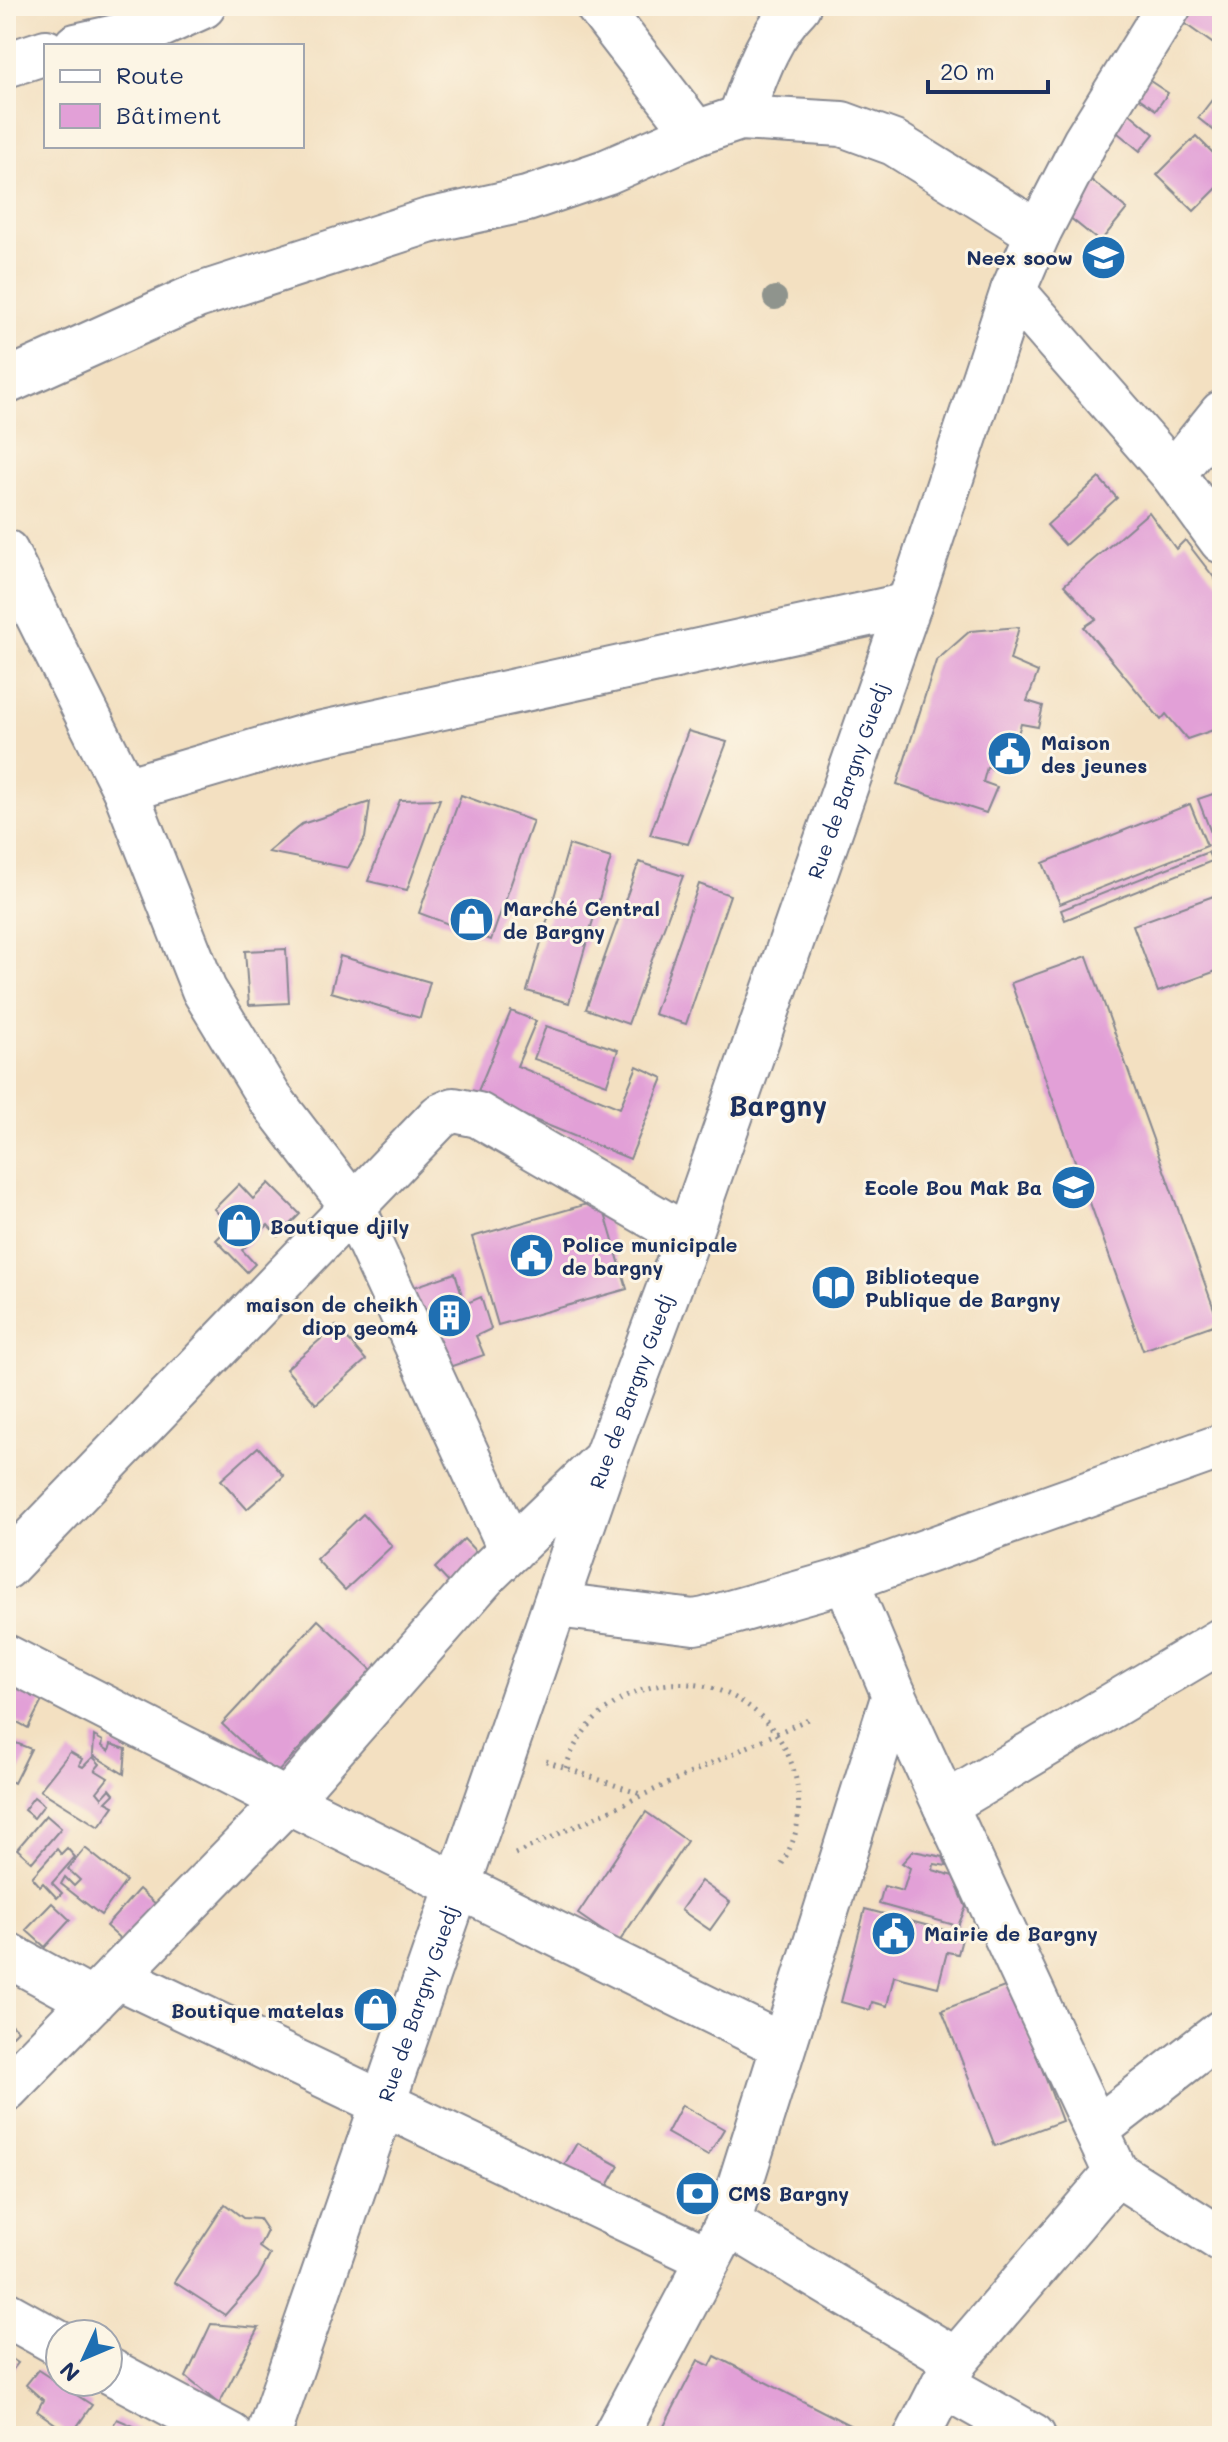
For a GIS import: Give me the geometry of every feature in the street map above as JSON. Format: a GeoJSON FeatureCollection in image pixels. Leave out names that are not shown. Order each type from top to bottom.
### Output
{"type":"FeatureCollection","features":[{"type":"Feature","properties":{"kind":"street"},"geometry":{"type":"LineString","coordinates":[[85,44],[152,29],[203,6]]}},
{"type":"Feature","properties":{"kind":"street"},"geometry":{"type":"LineString","coordinates":[[598,6],[696,133]]}},
{"type":"Feature","properties":{"kind":"street"},"geometry":{"type":"LineString","coordinates":[[740,118],[767,47],[785,19],[798,6]]}},
{"type":"Feature","properties":{"kind":"street","name":"Rue de Bargny Guedj"},"geometry":{"type":"LineString","coordinates":[[268,2436],[605,1460],[688,1237],[909,605],[1013,291],[1038,233],[1085,142],[1169,6]]}},
{"type":"Feature","properties":{"kind":"street"},"geometry":{"type":"LineString","coordinates":[[6,65],[44,53]]}},
{"type":"Feature","properties":{"kind":"street"},"geometry":{"type":"LineString","coordinates":[[6,382],[197,296],[428,221],[527,199],[606,172],[696,133],[740,118],[842,124],[894,143],[1038,233]]}},
{"type":"Feature","properties":{"kind":"street"},"geometry":{"type":"LineString","coordinates":[[1013,291],[1173,474],[1222,541]]}},
{"type":"Feature","properties":{"kind":"street"},"geometry":{"type":"LineString","coordinates":[[1173,474],[1222,413]]}},
{"type":"Feature","properties":{"kind":"street"},"geometry":{"type":"LineString","coordinates":[[6,552],[125,790],[204,990],[269,1097],[353,1207],[511,1550]]}},
{"type":"Feature","properties":{"kind":"street"},"geometry":{"type":"LineString","coordinates":[[125,790],[305,737],[909,605]]}},
{"type":"Feature","properties":{"kind":"street"},"geometry":{"type":"LineString","coordinates":[[6,1567],[440,1116],[454,1110],[478,1115],[688,1237]]}},
{"type":"Feature","properties":{"kind":"street"},"geometry":{"type":"LineString","coordinates":[[556,1605],[694,1622],[846,1580],[1222,1446]]}},
{"type":"Feature","properties":{"kind":"street"},"geometry":{"type":"LineString","coordinates":[[6,2089],[287,1801],[486,1574],[605,1460]]}},
{"type":"Feature","properties":{"kind":"street"},"geometry":{"type":"LineString","coordinates":[[846,1580],[894,1695],[1116,2173],[1222,2240]]}},
{"type":"Feature","properties":{"kind":"street"},"geometry":{"type":"LineString","coordinates":[[945,1805],[1222,1640]]}},
{"type":"Feature","properties":{"kind":"street"},"geometry":{"type":"LineString","coordinates":[[6,1657],[287,1801],[783,2046]]}},
{"type":"Feature","properties":{"kind":"street"},"geometry":{"type":"LineString","coordinates":[[615,2436],[717,2240],[783,2046],[894,1695]]}},
{"type":"Feature","properties":{"kind":"street"},"geometry":{"type":"LineString","coordinates":[[6,1954],[104,1988],[717,2240],[949,2373],[1033,2436]]}},
{"type":"Feature","properties":{"kind":"street"},"geometry":{"type":"LineString","coordinates":[[1096,2130],[1222,2032]]}},
{"type":"Feature","properties":{"kind":"street"},"geometry":{"type":"LineString","coordinates":[[917,2436],[949,2373],[1116,2173]]}},
{"type":"Feature","properties":{"kind":"street"},"geometry":{"type":"LineString","coordinates":[[6,2314],[44,2335]]}},
{"type":"Feature","properties":{"kind":"street"},"geometry":{"type":"LineString","coordinates":[[124,2379],[231,2436]]}},
{"type":"Feature","properties":{"kind":"path"},"geometry":{"type":"LineString","coordinates":[[566,1768],[581,1735],[599,1715],[620,1699],[644,1688],[670,1683],[722,1691],[746,1704],[767,1721],[794,1767],[799,1793],[798,1820],[791,1845],[779,1869]]}},
{"type":"Feature","properties":{"kind":"path"},"geometry":{"type":"LineString","coordinates":[[514,1855],[808,1719]]}},
{"type":"Feature","properties":{"kind":"path"},"geometry":{"type":"LineString","coordinates":[[508,1747],[644,1795]]}},
{"type":"Feature","properties":{"kind":"building"},"geometry":{"type":"Polygon","coordinates":[[[1192,6],[1222,6],[1222,50],[1181,21],[1192,6]]]}},
{"type":"Feature","properties":{"kind":"building"},"geometry":{"type":"Polygon","coordinates":[[[1147,79],[1168,93],[1156,110],[1136,96],[1147,79]]]}},
{"type":"Feature","properties":{"kind":"building"},"geometry":{"type":"Polygon","coordinates":[[[1222,87],[1222,137],[1198,118],[1222,87]]]}},
{"type":"Feature","properties":{"kind":"building"},"geometry":{"type":"Polygon","coordinates":[[[1128,112],[1154,134],[1140,151],[1113,129],[1128,112]]]}},
{"type":"Feature","properties":{"kind":"building"},"geometry":{"type":"Polygon","coordinates":[[[1196,136],[1222,162],[1222,183],[1194,211],[1157,175],[1196,136]]]}},
{"type":"Feature","properties":{"kind":"building"},"geometry":{"type":"Polygon","coordinates":[[[1090,179],[1127,209],[1100,242],[1063,212],[1090,179]]]}},
{"type":"Feature","properties":{"kind":"building"},"geometry":{"type":"Polygon","coordinates":[[[1222,432],[1222,470],[1203,450],[1222,432]]]}},
{"type":"Feature","properties":{"kind":"building"},"geometry":{"type":"Polygon","coordinates":[[[1099,478],[1117,498],[1065,545],[1047,525],[1099,478]]]}},
{"type":"Feature","properties":{"kind":"building"},"geometry":{"type":"Polygon","coordinates":[[[1149,512],[1176,549],[1185,540],[1222,588],[1222,727],[1187,739],[1166,714],[1161,720],[1084,627],[1096,619],[1064,585],[1149,512]]]}},
{"type":"Feature","properties":{"kind":"building"},"geometry":{"type":"Polygon","coordinates":[[[1019,627],[1010,660],[1038,672],[1027,701],[1043,706],[1038,727],[1021,724],[1006,773],[987,767],[983,782],[997,787],[986,813],[897,784],[936,661],[970,631],[1019,627]]]}},
{"type":"Feature","properties":{"kind":"building"},"geometry":{"type":"Polygon","coordinates":[[[688,731],[727,742],[688,844],[650,835],[688,731]]]}},
{"type":"Feature","properties":{"kind":"building"},"geometry":{"type":"Polygon","coordinates":[[[1222,791],[1222,847],[1217,848],[1198,799],[1222,791]]]}},
{"type":"Feature","properties":{"kind":"building"},"geometry":{"type":"Polygon","coordinates":[[[461,795],[533,821],[491,940],[419,913],[461,795]]]}},
{"type":"Feature","properties":{"kind":"building"},"geometry":{"type":"Polygon","coordinates":[[[440,799],[407,890],[368,881],[400,800],[440,799]]]}},
{"type":"Feature","properties":{"kind":"building"},"geometry":{"type":"Polygon","coordinates":[[[370,802],[365,838],[348,868],[268,852],[302,824],[370,802]]]}},
{"type":"Feature","properties":{"kind":"building"},"geometry":{"type":"Polygon","coordinates":[[[1190,804],[1207,846],[1060,904],[1043,863],[1190,804]]]}},
{"type":"Feature","properties":{"kind":"building"},"geometry":{"type":"Polygon","coordinates":[[[569,845],[611,858],[569,1003],[527,991],[569,845]]]}},
{"type":"Feature","properties":{"kind":"building"},"geometry":{"type":"Polygon","coordinates":[[[1208,852],[1212,861],[1065,920],[1061,910],[1208,852]]]}},
{"type":"Feature","properties":{"kind":"building"},"geometry":{"type":"Polygon","coordinates":[[[639,862],[683,876],[628,1024],[586,1009],[639,862]]]}},
{"type":"Feature","properties":{"kind":"building"},"geometry":{"type":"Polygon","coordinates":[[[699,884],[730,895],[686,1024],[654,1014],[699,884]]]}},
{"type":"Feature","properties":{"kind":"building"},"geometry":{"type":"Polygon","coordinates":[[[1222,893],[1222,969],[1158,992],[1133,925],[1222,893]]]}},
{"type":"Feature","properties":{"kind":"building"},"geometry":{"type":"Polygon","coordinates":[[[286,949],[289,1003],[249,1005],[245,951],[286,949]]]}},
{"type":"Feature","properties":{"kind":"building"},"geometry":{"type":"Polygon","coordinates":[[[340,956],[430,982],[420,1018],[331,992],[340,956]]]}},
{"type":"Feature","properties":{"kind":"building"},"geometry":{"type":"Polygon","coordinates":[[[1087,956],[1219,1323],[1143,1350],[1011,983],[1087,956]]]}},
{"type":"Feature","properties":{"kind":"building"},"geometry":{"type":"Polygon","coordinates":[[[511,1011],[536,1021],[517,1066],[620,1108],[637,1066],[663,1078],[630,1159],[476,1096],[511,1011]]]}},
{"type":"Feature","properties":{"kind":"building"},"geometry":{"type":"Polygon","coordinates":[[[546,1026],[618,1050],[607,1084],[534,1059],[546,1026]]]}},
{"type":"Feature","properties":{"kind":"building"},"geometry":{"type":"Polygon","coordinates":[[[269,1183],[300,1214],[278,1236],[268,1225],[242,1250],[255,1264],[247,1272],[216,1240],[230,1226],[214,1209],[239,1184],[253,1199],[269,1183]]]}},
{"type":"Feature","properties":{"kind":"building"},"geometry":{"type":"Polygon","coordinates":[[[601,1200],[627,1289],[498,1325],[472,1237],[601,1200]]]}},
{"type":"Feature","properties":{"kind":"building","name":"maison de cheikh diop geom4"},"geometry":{"type":"Polygon","coordinates":[[[455,1273],[465,1304],[481,1297],[491,1329],[476,1336],[484,1355],[432,1373],[402,1291],[455,1273]]]}},
{"type":"Feature","properties":{"kind":"building"},"geometry":{"type":"Polygon","coordinates":[[[336,1326],[366,1360],[316,1404],[286,1369],[336,1326]]]}},
{"type":"Feature","properties":{"kind":"building"},"geometry":{"type":"Polygon","coordinates":[[[258,1447],[284,1476],[247,1509],[221,1480],[258,1447]]]}},
{"type":"Feature","properties":{"kind":"building"},"geometry":{"type":"Polygon","coordinates":[[[363,1514],[392,1546],[345,1590],[316,1559],[363,1514]]]}},
{"type":"Feature","properties":{"kind":"building"},"geometry":{"type":"Polygon","coordinates":[[[464,1539],[481,1557],[452,1586],[435,1568],[464,1539]]]}},
{"type":"Feature","properties":{"kind":"building"},"geometry":{"type":"Polygon","coordinates":[[[318,1620],[372,1670],[276,1774],[222,1724],[318,1620]]]}},
{"type":"Feature","properties":{"kind":"building"},"geometry":{"type":"Polygon","coordinates":[[[15,1684],[43,1699],[28,1728],[6,1716],[6,1702],[15,1684]]]}},
{"type":"Feature","properties":{"kind":"building"},"geometry":{"type":"Polygon","coordinates":[[[94,1736],[103,1741],[102,1746],[109,1751],[111,1744],[126,1749],[124,1774],[93,1755],[94,1736]]]}},
{"type":"Feature","properties":{"kind":"building"},"geometry":{"type":"Polygon","coordinates":[[[6,1739],[31,1749],[14,1783],[6,1779],[6,1739]]]}},
{"type":"Feature","properties":{"kind":"building"},"geometry":{"type":"Polygon","coordinates":[[[70,1752],[82,1759],[79,1765],[83,1767],[93,1757],[100,1764],[95,1770],[108,1778],[97,1792],[102,1798],[110,1789],[114,1794],[106,1802],[114,1806],[99,1827],[40,1790],[70,1752]]]}},
{"type":"Feature","properties":{"kind":"building"},"geometry":{"type":"Polygon","coordinates":[[[34,1797],[44,1805],[34,1818],[24,1810],[34,1797]]]}},
{"type":"Feature","properties":{"kind":"building"},"geometry":{"type":"Polygon","coordinates":[[[646,1812],[687,1841],[619,1942],[578,1914],[646,1812]]]}},
{"type":"Feature","properties":{"kind":"building"},"geometry":{"type":"Polygon","coordinates":[[[46,1815],[61,1828],[32,1862],[17,1849],[46,1815]]]}},
{"type":"Feature","properties":{"kind":"building"},"geometry":{"type":"Polygon","coordinates":[[[67,1848],[75,1857],[52,1883],[62,1893],[57,1898],[43,1883],[40,1886],[32,1877],[57,1849],[61,1854],[67,1848]]]}},
{"type":"Feature","properties":{"kind":"building"},"geometry":{"type":"Polygon","coordinates":[[[85,1848],[126,1881],[101,1915],[61,1884],[65,1877],[74,1886],[80,1880],[68,1869],[85,1848]]]}},
{"type":"Feature","properties":{"kind":"building"},"geometry":{"type":"Polygon","coordinates":[[[913,1851],[943,1857],[947,1866],[934,1864],[933,1870],[953,1876],[966,1907],[958,1926],[879,1904],[884,1886],[903,1891],[910,1868],[902,1863],[913,1851]]]}},
{"type":"Feature","properties":{"kind":"building"},"geometry":{"type":"Polygon","coordinates":[[[701,1881],[730,1902],[710,1930],[681,1910],[701,1881]]]}},
{"type":"Feature","properties":{"kind":"building"},"geometry":{"type":"Polygon","coordinates":[[[139,1889],[158,1906],[125,1943],[106,1926],[139,1889]]]}},
{"type":"Feature","properties":{"kind":"building"},"geometry":{"type":"Polygon","coordinates":[[[52,1903],[70,1920],[45,1947],[26,1930],[52,1903]]]}},
{"type":"Feature","properties":{"kind":"building"},"geometry":{"type":"Polygon","coordinates":[[[865,1909],[963,1935],[958,1954],[947,1952],[938,1987],[894,1976],[887,2006],[872,2002],[870,2010],[841,2002],[865,1909]]]}},
{"type":"Feature","properties":{"kind":"building"},"geometry":{"type":"Polygon","coordinates":[[[1010,1985],[1062,2121],[995,2146],[942,2010],[1010,1985]]]}},
{"type":"Feature","properties":{"kind":"building"},"geometry":{"type":"Polygon","coordinates":[[[6,2019],[18,2030],[6,2042],[6,2019]]]}},
{"type":"Feature","properties":{"kind":"building"},"geometry":{"type":"Polygon","coordinates":[[[682,2105],[724,2129],[708,2156],[667,2133],[682,2105]]]}},
{"type":"Feature","properties":{"kind":"building"},"geometry":{"type":"Polygon","coordinates":[[[577,2143],[619,2166],[600,2200],[558,2176],[577,2143]]]}},
{"type":"Feature","properties":{"kind":"building"},"geometry":{"type":"Polygon","coordinates":[[[225,2204],[243,2218],[259,2219],[267,2231],[259,2247],[270,2255],[258,2278],[225,2315],[174,2282],[225,2204]]]}},
{"type":"Feature","properties":{"kind":"building"},"geometry":{"type":"Polygon","coordinates":[[[211,2324],[259,2328],[219,2404],[186,2377],[211,2324]]]}},
{"type":"Feature","properties":{"kind":"building"},"geometry":{"type":"Polygon","coordinates":[[[6,2355],[18,2363],[6,2378],[6,2355]]]}},
{"type":"Feature","properties":{"kind":"building"},"geometry":{"type":"Polygon","coordinates":[[[715,2356],[863,2432],[861,2436],[659,2436],[698,2360],[710,2366],[715,2356]]]}},
{"type":"Feature","properties":{"kind":"building"},"geometry":{"type":"Polygon","coordinates":[[[38,2370],[44,2374],[44,2398],[81,2398],[92,2405],[71,2435],[37,2411],[43,2400],[26,2385],[38,2370]]]}},
{"type":"Feature","properties":{"kind":"building"},"geometry":{"type":"Polygon","coordinates":[[[117,2419],[157,2436],[117,2436],[112,2427],[117,2419]]]}},
{"type":"Feature","properties":{"kind":"place","name":"Neex soow"},"geometry":{"type":"Point","coordinates":[1104,257]}},
{"type":"Feature","properties":{"kind":"place","name":"Maison des jeunes"},"geometry":{"type":"Point","coordinates":[1010,753]}},
{"type":"Feature","properties":{"kind":"place","name":"Marché Central de Bargny"},"geometry":{"type":"Point","coordinates":[472,920]}},
{"type":"Feature","properties":{"kind":"place","name":"Ecole Bou Mak Ba"},"geometry":{"type":"Point","coordinates":[1073,1187]}},
{"type":"Feature","properties":{"kind":"place","name":"Boutique djily"},"geometry":{"type":"Point","coordinates":[239,1226]}},
{"type":"Feature","properties":{"kind":"place","name":"Police municipale de bargny"},"geometry":{"type":"Point","coordinates":[531,1256]}},
{"type":"Feature","properties":{"kind":"place","name":"Biblioteque Publique de Bargny"},"geometry":{"type":"Point","coordinates":[834,1287]}},
{"type":"Feature","properties":{"kind":"place","name":"maison de cheikh diop geom4"},"geometry":{"type":"Point","coordinates":[449,1316]}},
{"type":"Feature","properties":{"kind":"place","name":"Mairie de Bargny"},"geometry":{"type":"Point","coordinates":[893,1933]}},
{"type":"Feature","properties":{"kind":"place","name":"Boutique matelas"},"geometry":{"type":"Point","coordinates":[375,2010]}},
{"type":"Feature","properties":{"kind":"place","name":"CMS Bargny"},"geometry":{"type":"Point","coordinates":[697,2193]}},
{"type":"Feature","properties":{"kind":"district","name":"Bargny"},"geometry":{"type":"Point","coordinates":[778,1105]}}]}
